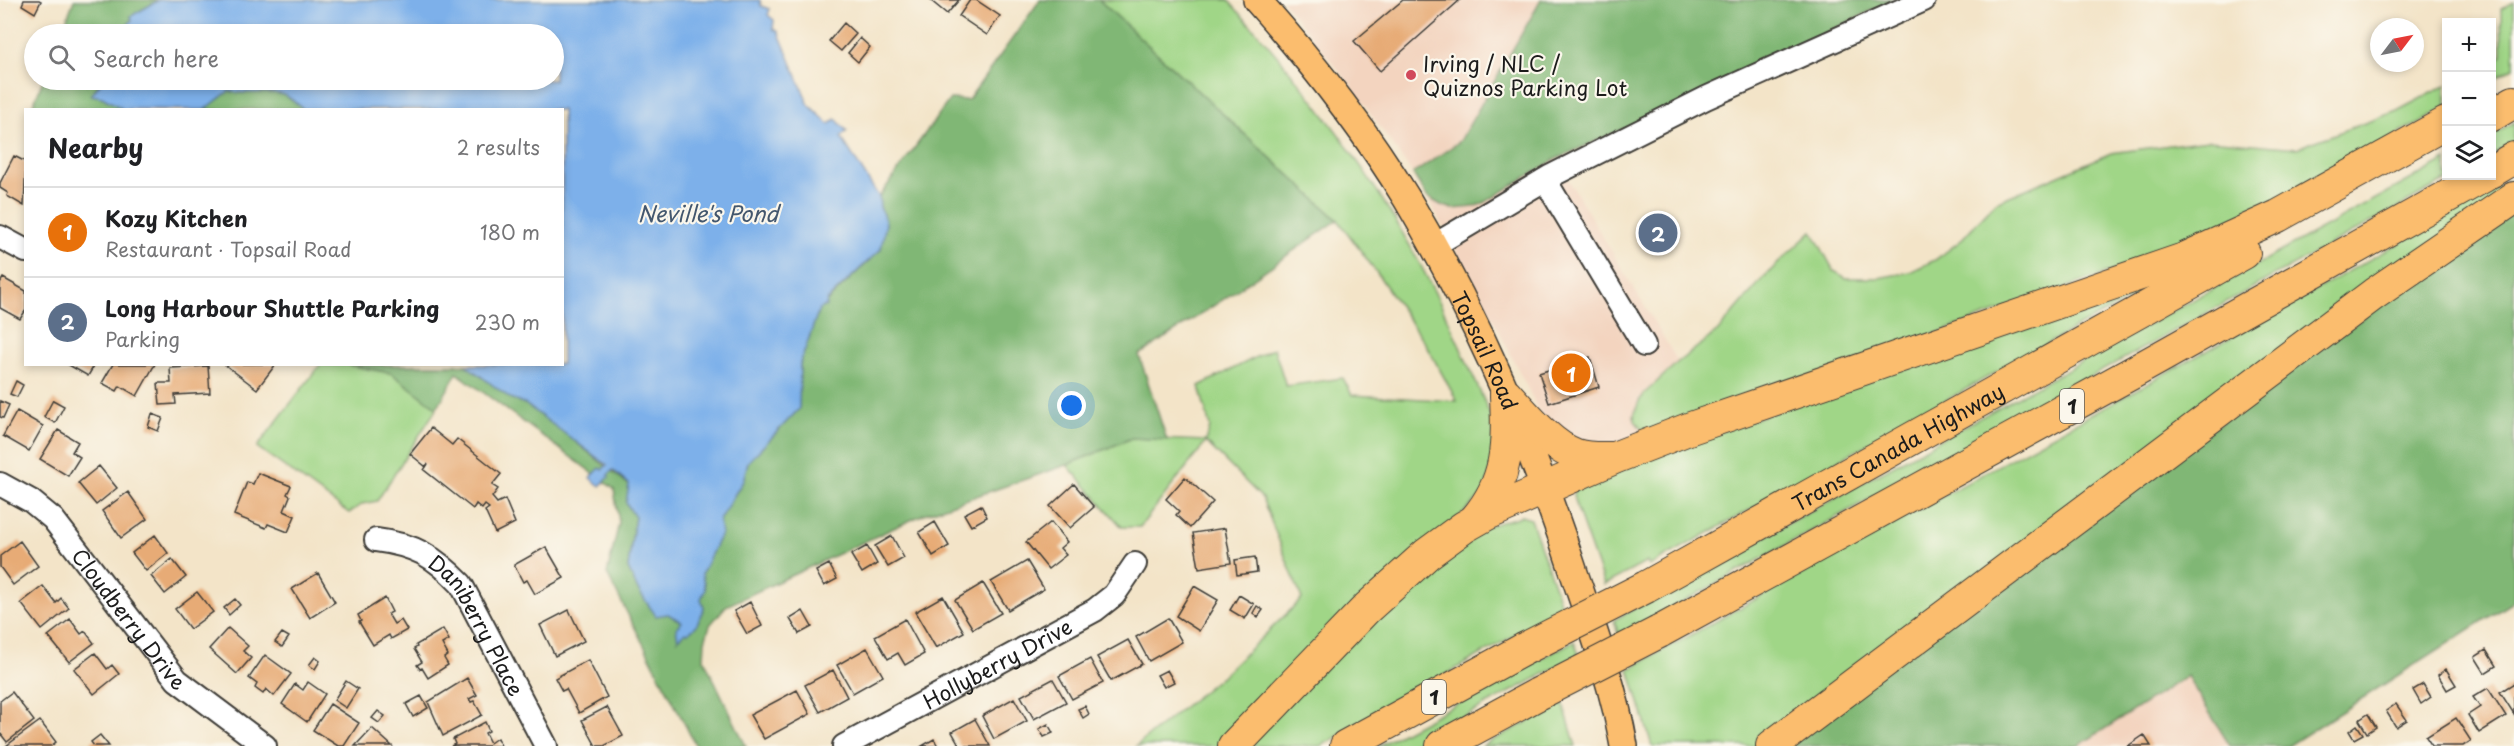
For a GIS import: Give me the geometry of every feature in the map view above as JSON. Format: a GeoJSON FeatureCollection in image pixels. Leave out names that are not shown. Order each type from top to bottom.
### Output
{"type":"FeatureCollection","features":[{"type":"Feature","properties":{"kind":"highway"},"geometry":{"type":"LineString","coordinates":[[2496,96],[2514,86]]}},
{"type":"Feature","properties":{"kind":"highway"},"geometry":{"type":"LineString","coordinates":[[2496,113],[2514,102]]}},
{"type":"Feature","properties":{"kind":"highway"},"geometry":{"type":"LineString","coordinates":[[1234,746],[1337,638],[1396,581],[1427,554],[1475,520],[1614,458],[1691,428],[2184,259],[2278,216],[2442,125]]}},
{"type":"Feature","properties":{"kind":"highway","name":"Trans Canada Highway"},"geometry":{"type":"LineString","coordinates":[[1346,746],[1524,649],[1646,587],[2442,142]]}},
{"type":"Feature","properties":{"kind":"highway"},"geometry":{"type":"LineString","coordinates":[[2496,169],[2514,158]]}},
{"type":"Feature","properties":{"kind":"highway","name":"1"},"geometry":{"type":"LineString","coordinates":[[1442,746],[1659,632],[2132,373],[2477,180]]}},
{"type":"Feature","properties":{"kind":"highway"},"geometry":{"type":"LineString","coordinates":[[1772,746],[2374,294],[2514,198]]}},
{"type":"Feature","properties":{"kind":"highway"},"geometry":{"type":"LineString","coordinates":[[1506,394],[1543,432],[1566,450],[1588,458],[1614,458]]}},
{"type":"Feature","properties":{"kind":"highway"},"geometry":{"type":"LineString","coordinates":[[1475,520],[1492,497],[1502,475],[1506,447],[1506,394]]}},
{"type":"Feature","properties":{"kind":"main road","name":"Topsail Road"},"geometry":{"type":"LineString","coordinates":[[1257,0],[1316,70],[1406,197],[1433,246],[1506,394],[1545,490],[1601,656],[1618,714],[1624,746]]}},
{"type":"Feature","properties":{"kind":"street"},"geometry":{"type":"LineString","coordinates":[[1433,246],[1545,180],[1706,99],[1924,0]]}},
{"type":"Feature","properties":{"kind":"street"},"geometry":{"type":"LineString","coordinates":[[1545,180],[1644,345]]}},
{"type":"Feature","properties":{"kind":"street"},"geometry":{"type":"LineString","coordinates":[[0,237],[24,250]]}},
{"type":"Feature","properties":{"kind":"street","name":"Cloudberry Drive"},"geometry":{"type":"LineString","coordinates":[[0,484],[31,501],[53,519],[177,680],[265,746]]}},
{"type":"Feature","properties":{"kind":"street","name":"Daniberry Place"},"geometry":{"type":"LineString","coordinates":[[376,540],[411,547],[426,554],[448,570],[460,584],[546,746]]}},
{"type":"Feature","properties":{"kind":"street","name":"Hollyberry Drive"},"geometry":{"type":"LineString","coordinates":[[844,746],[1095,610],[1114,595],[1135,564]]}},
{"type":"Feature","properties":{"kind":"shaded area"},"geometry":{"type":"Polygon","coordinates":[[[1282,0],[1541,0],[1460,141],[1413,174],[1352,87],[1282,0]]]}},
{"type":"Feature","properties":{"kind":"shaded area"},"geometry":{"type":"Polygon","coordinates":[[[1556,159],[1678,362],[1646,392],[1647,435],[1589,451],[1543,419],[1485,303],[1427,197],[1441,205],[1484,203],[1556,159]]]}},
{"type":"Feature","properties":{"kind":"shaded area"},"geometry":{"type":"Polygon","coordinates":[[[2187,676],[2230,746],[2078,746],[2187,676]]]}},
{"type":"Feature","properties":{"kind":"green space"},"geometry":{"type":"Polygon","coordinates":[[[74,0],[159,0],[131,16],[132,20],[129,24],[65,24],[74,0]]]}},
{"type":"Feature","properties":{"kind":"green space"},"geometry":{"type":"Polygon","coordinates":[[[1040,0],[1099,0],[1338,220],[1139,355],[1167,440],[1132,438],[1067,465],[924,514],[726,606],[710,625],[705,641],[704,659],[746,746],[696,746],[607,574],[619,523],[614,489],[457,373],[437,408],[391,373],[353,366],[467,366],[510,398],[525,404],[557,427],[629,485],[627,503],[635,517],[628,568],[638,590],[682,622],[678,639],[696,626],[704,608],[701,599],[705,589],[702,573],[721,534],[719,520],[743,481],[748,462],[799,409],[800,364],[819,309],[881,249],[886,223],[879,197],[950,99],[968,100],[1040,0]]]}},
{"type":"Feature","properties":{"kind":"green space"},"geometry":{"type":"Polygon","coordinates":[[[1099,0],[1228,0],[1265,41],[1332,125],[1391,214],[1443,308],[1486,405],[1496,434],[1485,492],[1220,746],[1136,746],[1222,676],[1302,599],[1262,498],[1206,442],[1140,527],[1122,527],[1067,465],[1132,438],[1206,441],[1210,427],[1199,386],[1274,348],[1286,386],[1343,378],[1352,395],[1457,401],[1426,345],[1338,220],[1099,0]]]}},
{"type":"Feature","properties":{"kind":"green space"},"geometry":{"type":"Polygon","coordinates":[[[1541,0],[1893,0],[1725,83],[1556,159],[1484,203],[1474,207],[1453,209],[1441,205],[1427,197],[1413,174],[1460,141],[1541,0]]]}},
{"type":"Feature","properties":{"kind":"green space"},"geometry":{"type":"Polygon","coordinates":[[[2514,2],[2514,68],[2496,78],[2496,59],[2502,55],[2501,9],[2514,2]]]}},
{"type":"Feature","properties":{"kind":"green space"},"geometry":{"type":"Polygon","coordinates":[[[2442,87],[2442,109],[2232,229],[1647,435],[1635,421],[1634,415],[1639,401],[1646,392],[1678,362],[1718,331],[1764,277],[1812,231],[1834,271],[1846,278],[1878,278],[1910,272],[1935,260],[1959,242],[1996,202],[2111,153],[2208,140],[2297,148],[2397,111],[2442,87]]]}},
{"type":"Feature","properties":{"kind":"green space"},"geometry":{"type":"Polygon","coordinates":[[[39,90],[94,90],[91,94],[102,97],[121,108],[32,108],[39,90]]]}},
{"type":"Feature","properties":{"kind":"green space"},"geometry":{"type":"Polygon","coordinates":[[[229,91],[277,93],[287,96],[303,108],[207,108],[229,91]]]}},
{"type":"Feature","properties":{"kind":"green space"},"geometry":{"type":"Polygon","coordinates":[[[2514,122],[2514,142],[2496,153],[2496,133],[2514,122]]]}},
{"type":"Feature","properties":{"kind":"green space"},"geometry":{"type":"Polygon","coordinates":[[[2442,162],[2442,180],[2448,180],[1619,637],[1614,620],[2442,162]]]}},
{"type":"Feature","properties":{"kind":"green space"},"geometry":{"type":"Polygon","coordinates":[[[2514,178],[2514,190],[1761,746],[1652,746],[1629,669],[2257,323],[2514,178]]]}},
{"type":"Feature","properties":{"kind":"green space"},"geometry":{"type":"Polygon","coordinates":[[[2514,206],[2514,601],[2288,746],[2230,746],[2187,676],[2078,746],[1782,746],[2514,206]]]}},
{"type":"Feature","properties":{"kind":"green space"},"geometry":{"type":"Polygon","coordinates":[[[2233,245],[2079,326],[1649,566],[1647,562],[1604,585],[1574,500],[1573,494],[1579,483],[2233,245]]]}},
{"type":"Feature","properties":{"kind":"green space"},"geometry":{"type":"Polygon","coordinates":[[[319,366],[353,366],[391,373],[437,408],[377,501],[362,504],[349,513],[257,447],[319,366]]]}},
{"type":"Feature","properties":{"kind":"green space"},"geometry":{"type":"Polygon","coordinates":[[[1521,516],[1531,519],[1562,608],[1321,746],[1242,746],[1465,533],[1521,516]]]}},
{"type":"Feature","properties":{"kind":"green space"},"geometry":{"type":"Polygon","coordinates":[[[1574,641],[1579,655],[1410,746],[1378,746],[1574,641]]]}},
{"type":"Feature","properties":{"kind":"green space"},"geometry":{"type":"Polygon","coordinates":[[[1563,703],[1576,746],[1482,746],[1563,703]]]}},
{"type":"Feature","properties":{"kind":"water","name":"Neville's Pond"},"geometry":{"type":"Polygon","coordinates":[[[159,0],[760,0],[761,6],[770,9],[768,15],[774,20],[773,29],[778,31],[809,105],[829,124],[836,119],[847,131],[841,137],[879,197],[886,223],[881,249],[827,300],[826,306],[819,309],[800,364],[799,409],[748,462],[743,481],[719,520],[721,534],[702,573],[705,590],[701,599],[704,608],[696,626],[678,639],[676,628],[682,622],[668,614],[656,616],[638,590],[628,568],[635,517],[626,503],[629,484],[613,470],[600,486],[590,478],[600,468],[602,470],[607,465],[525,404],[510,398],[467,366],[564,366],[564,108],[303,108],[287,96],[277,93],[229,91],[207,108],[121,108],[102,97],[91,95],[95,90],[564,90],[564,24],[129,24],[132,20],[131,16],[159,0]]]}},
{"type":"Feature","properties":{"kind":"building"},"geometry":{"type":"Polygon","coordinates":[[[24,0],[41,1],[35,13],[22,5],[24,0]]]}},
{"type":"Feature","properties":{"kind":"building"},"geometry":{"type":"Polygon","coordinates":[[[930,0],[959,0],[947,14],[930,0]]]}},
{"type":"Feature","properties":{"kind":"building"},"geometry":{"type":"Polygon","coordinates":[[[970,0],[976,0],[1000,16],[987,35],[959,16],[970,0]]]}},
{"type":"Feature","properties":{"kind":"building"},"geometry":{"type":"Polygon","coordinates":[[[1403,0],[1460,0],[1380,71],[1354,41],[1403,0]]]}},
{"type":"Feature","properties":{"kind":"building"},"geometry":{"type":"Polygon","coordinates":[[[844,23],[856,34],[841,51],[829,41],[844,23]]]}},
{"type":"Feature","properties":{"kind":"building"},"geometry":{"type":"Polygon","coordinates":[[[860,38],[870,47],[858,62],[848,53],[860,38]]]}},
{"type":"Feature","properties":{"kind":"building"},"geometry":{"type":"Polygon","coordinates":[[[14,156],[24,161],[24,206],[7,196],[8,193],[0,188],[0,183],[14,156]]]}},
{"type":"Feature","properties":{"kind":"building"},"geometry":{"type":"Polygon","coordinates":[[[3,278],[24,290],[24,313],[20,319],[0,308],[0,283],[3,278]]]}},
{"type":"Feature","properties":{"kind":"building"},"geometry":{"type":"Polygon","coordinates":[[[1590,357],[1599,387],[1549,403],[1539,373],[1590,357]]]}},
{"type":"Feature","properties":{"kind":"building"},"geometry":{"type":"Polygon","coordinates":[[[70,366],[94,366],[88,376],[70,366]]]}},
{"type":"Feature","properties":{"kind":"building"},"geometry":{"type":"Polygon","coordinates":[[[112,366],[154,366],[137,396],[120,386],[117,391],[102,383],[112,366]]]}},
{"type":"Feature","properties":{"kind":"building"},"geometry":{"type":"Polygon","coordinates":[[[208,366],[210,393],[175,395],[176,404],[160,405],[158,383],[171,383],[170,368],[208,366]]]}},
{"type":"Feature","properties":{"kind":"building"},"geometry":{"type":"Polygon","coordinates":[[[227,366],[274,366],[257,389],[227,366]]]}},
{"type":"Feature","properties":{"kind":"building"},"geometry":{"type":"Polygon","coordinates":[[[16,381],[23,385],[17,397],[10,394],[16,381]]]}},
{"type":"Feature","properties":{"kind":"building"},"geometry":{"type":"Polygon","coordinates":[[[53,400],[64,406],[55,423],[44,417],[53,400]]]}},
{"type":"Feature","properties":{"kind":"building"},"geometry":{"type":"Polygon","coordinates":[[[0,401],[9,405],[3,418],[0,417],[0,401]]]}},
{"type":"Feature","properties":{"kind":"building"},"geometry":{"type":"Polygon","coordinates":[[[17,411],[43,426],[29,451],[3,436],[17,411]]]}},
{"type":"Feature","properties":{"kind":"building"},"geometry":{"type":"Polygon","coordinates":[[[152,414],[163,418],[158,431],[148,427],[152,414]]]}},
{"type":"Feature","properties":{"kind":"building"},"geometry":{"type":"Polygon","coordinates":[[[431,428],[452,445],[457,439],[501,474],[492,485],[498,489],[492,497],[497,503],[505,499],[515,523],[495,533],[485,511],[489,508],[485,505],[482,509],[476,504],[473,509],[424,470],[428,464],[425,466],[410,454],[431,428]]]}},
{"type":"Feature","properties":{"kind":"building"},"geometry":{"type":"Polygon","coordinates":[[[58,430],[78,442],[72,452],[80,457],[68,476],[40,459],[58,430]]]}},
{"type":"Feature","properties":{"kind":"building"},"geometry":{"type":"Polygon","coordinates":[[[99,466],[117,488],[96,505],[78,483],[99,466]]]}},
{"type":"Feature","properties":{"kind":"building"},"geometry":{"type":"Polygon","coordinates":[[[258,473],[291,486],[284,511],[295,516],[288,532],[268,524],[266,528],[234,515],[247,482],[253,484],[258,473]]]}},
{"type":"Feature","properties":{"kind":"building"},"geometry":{"type":"Polygon","coordinates":[[[1185,477],[1213,502],[1190,528],[1176,515],[1179,511],[1166,499],[1185,477]]]}},
{"type":"Feature","properties":{"kind":"building"},"geometry":{"type":"Polygon","coordinates":[[[1074,484],[1094,507],[1070,528],[1050,506],[1074,484]]]}},
{"type":"Feature","properties":{"kind":"building"},"geometry":{"type":"Polygon","coordinates":[[[128,492],[147,519],[121,538],[102,511],[128,492]]]}},
{"type":"Feature","properties":{"kind":"building"},"geometry":{"type":"Polygon","coordinates":[[[981,505],[987,517],[971,526],[964,514],[981,505]]]}},
{"type":"Feature","properties":{"kind":"building"},"geometry":{"type":"Polygon","coordinates":[[[935,522],[949,546],[933,556],[919,532],[935,522]]]}},
{"type":"Feature","properties":{"kind":"building"},"geometry":{"type":"Polygon","coordinates":[[[1051,522],[1067,542],[1060,548],[1066,555],[1048,569],[1026,542],[1051,522]]]}},
{"type":"Feature","properties":{"kind":"building"},"geometry":{"type":"Polygon","coordinates":[[[1225,528],[1231,563],[1199,568],[1193,533],[1225,528]]]}},
{"type":"Feature","properties":{"kind":"building"},"geometry":{"type":"Polygon","coordinates":[[[155,535],[168,553],[146,571],[132,553],[155,535]]]}},
{"type":"Feature","properties":{"kind":"building"},"geometry":{"type":"Polygon","coordinates":[[[892,536],[904,558],[888,567],[875,546],[892,536]]]}},
{"type":"Feature","properties":{"kind":"building"},"geometry":{"type":"Polygon","coordinates":[[[20,541],[38,566],[13,585],[0,567],[0,556],[20,541]]]}},
{"type":"Feature","properties":{"kind":"building"},"geometry":{"type":"Polygon","coordinates":[[[867,546],[877,564],[862,573],[851,555],[867,546]]]}},
{"type":"Feature","properties":{"kind":"building"},"geometry":{"type":"Polygon","coordinates":[[[546,547],[564,578],[535,594],[527,580],[523,582],[514,565],[546,547]]]}},
{"type":"Feature","properties":{"kind":"building"},"geometry":{"type":"Polygon","coordinates":[[[1255,557],[1257,572],[1237,575],[1235,560],[1255,557]]]}},
{"type":"Feature","properties":{"kind":"building"},"geometry":{"type":"Polygon","coordinates":[[[172,559],[186,577],[165,594],[151,576],[172,559]]]}},
{"type":"Feature","properties":{"kind":"building"},"geometry":{"type":"Polygon","coordinates":[[[1027,561],[1044,589],[1008,610],[991,582],[1027,561]]]}},
{"type":"Feature","properties":{"kind":"building"},"geometry":{"type":"Polygon","coordinates":[[[829,564],[837,579],[824,586],[816,571],[829,564]]]}},
{"type":"Feature","properties":{"kind":"building"},"geometry":{"type":"Polygon","coordinates":[[[318,573],[335,602],[310,618],[292,589],[318,573]]]}},
{"type":"Feature","properties":{"kind":"building"},"geometry":{"type":"Polygon","coordinates":[[[983,583],[1001,613],[973,629],[955,600],[983,583]]]}},
{"type":"Feature","properties":{"kind":"building"},"geometry":{"type":"Polygon","coordinates":[[[43,586],[56,603],[61,598],[69,608],[42,630],[21,603],[43,586]]]}},
{"type":"Feature","properties":{"kind":"building"},"geometry":{"type":"Polygon","coordinates":[[[1194,586],[1218,600],[1199,631],[1176,616],[1194,586]]]}},
{"type":"Feature","properties":{"kind":"building"},"geometry":{"type":"Polygon","coordinates":[[[197,592],[213,612],[190,629],[175,609],[197,592]]]}},
{"type":"Feature","properties":{"kind":"building"},"geometry":{"type":"Polygon","coordinates":[[[1239,595],[1254,604],[1245,619],[1230,610],[1239,595]]]}},
{"type":"Feature","properties":{"kind":"building"},"geometry":{"type":"Polygon","coordinates":[[[943,596],[964,632],[936,648],[915,612],[943,596]]]}},
{"type":"Feature","properties":{"kind":"building"},"geometry":{"type":"Polygon","coordinates":[[[385,598],[392,612],[388,614],[394,624],[401,620],[407,630],[391,639],[389,635],[373,645],[359,622],[361,621],[358,615],[385,598]]]}},
{"type":"Feature","properties":{"kind":"building"},"geometry":{"type":"Polygon","coordinates":[[[235,599],[240,605],[229,615],[224,608],[235,599]]]}},
{"type":"Feature","properties":{"kind":"building"},"geometry":{"type":"Polygon","coordinates":[[[750,602],[762,626],[747,634],[734,611],[750,602]]]}},
{"type":"Feature","properties":{"kind":"building"},"geometry":{"type":"Polygon","coordinates":[[[1257,606],[1263,610],[1258,617],[1253,613],[1257,606]]]}},
{"type":"Feature","properties":{"kind":"building"},"geometry":{"type":"Polygon","coordinates":[[[569,610],[584,641],[555,656],[540,625],[569,610]]]}},
{"type":"Feature","properties":{"kind":"building"},"geometry":{"type":"Polygon","coordinates":[[[803,611],[812,627],[799,634],[790,619],[803,611]]]}},
{"type":"Feature","properties":{"kind":"building"},"geometry":{"type":"Polygon","coordinates":[[[1168,618],[1182,642],[1149,661],[1136,637],[1168,618]]]}},
{"type":"Feature","properties":{"kind":"building"},"geometry":{"type":"Polygon","coordinates":[[[70,619],[81,634],[85,631],[94,643],[69,662],[48,636],[70,619]]]}},
{"type":"Feature","properties":{"kind":"building"},"geometry":{"type":"Polygon","coordinates":[[[905,619],[924,654],[905,665],[898,653],[888,659],[875,636],[905,619]]]}},
{"type":"Feature","properties":{"kind":"building"},"geometry":{"type":"Polygon","coordinates":[[[228,628],[248,646],[243,651],[251,658],[237,674],[209,649],[228,628]]]}},
{"type":"Feature","properties":{"kind":"building"},"geometry":{"type":"Polygon","coordinates":[[[443,629],[449,640],[442,644],[448,655],[444,658],[448,665],[428,678],[422,668],[420,669],[417,665],[422,662],[414,649],[416,645],[443,629]]]}},
{"type":"Feature","properties":{"kind":"building"},"geometry":{"type":"Polygon","coordinates":[[[282,633],[289,637],[282,647],[275,642],[282,633]]]}},
{"type":"Feature","properties":{"kind":"building"},"geometry":{"type":"Polygon","coordinates":[[[1128,640],[1142,664],[1111,681],[1097,657],[1128,640]]]}},
{"type":"Feature","properties":{"kind":"building"},"geometry":{"type":"Polygon","coordinates":[[[867,648],[883,676],[853,693],[837,665],[867,648]]]}},
{"type":"Feature","properties":{"kind":"building"},"geometry":{"type":"Polygon","coordinates":[[[2486,650],[2496,666],[2485,673],[2475,657],[2486,650]]]}},
{"type":"Feature","properties":{"kind":"building"},"geometry":{"type":"Polygon","coordinates":[[[95,653],[107,669],[112,665],[119,674],[94,694],[74,669],[95,653]]]}},
{"type":"Feature","properties":{"kind":"building"},"geometry":{"type":"Polygon","coordinates":[[[265,655],[291,674],[274,696],[266,689],[263,694],[255,688],[257,684],[249,678],[265,655]]]}},
{"type":"Feature","properties":{"kind":"building"},"geometry":{"type":"Polygon","coordinates":[[[315,657],[320,661],[315,669],[309,665],[315,657]]]}},
{"type":"Feature","properties":{"kind":"building"},"geometry":{"type":"Polygon","coordinates":[[[1090,659],[1103,683],[1072,699],[1059,676],[1090,659]]]}},
{"type":"Feature","properties":{"kind":"building"},"geometry":{"type":"Polygon","coordinates":[[[588,660],[607,697],[579,713],[566,689],[562,691],[555,678],[588,660]]]}},
{"type":"Feature","properties":{"kind":"building"},"geometry":{"type":"Polygon","coordinates":[[[2446,669],[2456,685],[2447,690],[2438,675],[2446,669]]]}},
{"type":"Feature","properties":{"kind":"building"},"geometry":{"type":"Polygon","coordinates":[[[833,670],[847,697],[820,712],[805,685],[833,670]]]}},
{"type":"Feature","properties":{"kind":"building"},"geometry":{"type":"Polygon","coordinates":[[[1167,670],[1174,682],[1164,687],[1157,675],[1167,670]]]}},
{"type":"Feature","properties":{"kind":"building"},"geometry":{"type":"Polygon","coordinates":[[[467,678],[477,695],[469,699],[471,702],[474,701],[482,715],[443,736],[428,702],[467,678]]]}},
{"type":"Feature","properties":{"kind":"building"},"geometry":{"type":"Polygon","coordinates":[[[1053,679],[1066,702],[1034,719],[1021,696],[1053,679]]]}},
{"type":"Feature","properties":{"kind":"building"},"geometry":{"type":"Polygon","coordinates":[[[346,681],[358,689],[346,708],[334,700],[346,681]]]}},
{"type":"Feature","properties":{"kind":"building"},"geometry":{"type":"Polygon","coordinates":[[[308,682],[325,694],[307,722],[282,704],[295,684],[303,690],[308,682]]]}},
{"type":"Feature","properties":{"kind":"building"},"geometry":{"type":"Polygon","coordinates":[[[2514,683],[2514,714],[2500,692],[2514,683]]]}},
{"type":"Feature","properties":{"kind":"building"},"geometry":{"type":"Polygon","coordinates":[[[2423,684],[2431,697],[2421,704],[2413,690],[2423,684]]]}},
{"type":"Feature","properties":{"kind":"building"},"geometry":{"type":"Polygon","coordinates":[[[2488,688],[2506,716],[2479,733],[2468,715],[2480,707],[2473,697],[2488,688]]]}},
{"type":"Feature","properties":{"kind":"building"},"geometry":{"type":"Polygon","coordinates":[[[797,690],[810,714],[764,739],[750,715],[797,690]]]}},
{"type":"Feature","properties":{"kind":"building"},"geometry":{"type":"Polygon","coordinates":[[[12,692],[34,721],[7,742],[0,733],[0,701],[12,692]]]}},
{"type":"Feature","properties":{"kind":"building"},"geometry":{"type":"Polygon","coordinates":[[[421,696],[428,708],[413,717],[406,704],[421,696]]]}},
{"type":"Feature","properties":{"kind":"building"},"geometry":{"type":"Polygon","coordinates":[[[1014,698],[1027,721],[994,739],[982,716],[1014,698]]]}},
{"type":"Feature","properties":{"kind":"building"},"geometry":{"type":"Polygon","coordinates":[[[330,704],[359,723],[344,746],[338,746],[313,730],[330,704]]]}},
{"type":"Feature","properties":{"kind":"building"},"geometry":{"type":"Polygon","coordinates":[[[2396,704],[2407,720],[2396,727],[2386,711],[2396,704]]]}},
{"type":"Feature","properties":{"kind":"building"},"geometry":{"type":"Polygon","coordinates":[[[1085,706],[1089,714],[1083,718],[1078,709],[1085,706]]]}},
{"type":"Feature","properties":{"kind":"building"},"geometry":{"type":"Polygon","coordinates":[[[607,707],[623,736],[604,746],[596,746],[582,720],[607,707]]]}},
{"type":"Feature","properties":{"kind":"building"},"geometry":{"type":"Polygon","coordinates":[[[378,711],[385,716],[379,723],[372,718],[378,711]]]}},
{"type":"Feature","properties":{"kind":"building"},"geometry":{"type":"Polygon","coordinates":[[[2368,714],[2376,727],[2367,733],[2359,720],[2368,714]]]}},
{"type":"Feature","properties":{"kind":"building"},"geometry":{"type":"Polygon","coordinates":[[[2456,718],[2471,741],[2463,746],[2432,746],[2426,737],[2456,718]]]}},
{"type":"Feature","properties":{"kind":"building"},"geometry":{"type":"Polygon","coordinates":[[[975,719],[990,746],[960,746],[952,732],[975,719]]]}},
{"type":"Feature","properties":{"kind":"building"},"geometry":{"type":"Polygon","coordinates":[[[40,721],[56,742],[51,746],[6,746],[40,721]]]}},
{"type":"Feature","properties":{"kind":"building"},"geometry":{"type":"Polygon","coordinates":[[[485,722],[489,731],[485,733],[490,743],[497,738],[501,746],[451,746],[455,744],[453,739],[485,722]]]}},
{"type":"Feature","properties":{"kind":"building"},"geometry":{"type":"Polygon","coordinates":[[[1048,724],[1053,733],[1044,737],[1039,729],[1048,724]]]}},
{"type":"Feature","properties":{"kind":"building"},"geometry":{"type":"Polygon","coordinates":[[[2357,725],[2363,734],[2354,739],[2349,731],[2357,725]]]}},
{"type":"Feature","properties":{"kind":"building"},"geometry":{"type":"Polygon","coordinates":[[[372,728],[392,746],[355,746],[372,728]]]}},
{"type":"Feature","properties":{"kind":"building"},"geometry":{"type":"Polygon","coordinates":[[[100,735],[109,746],[94,746],[91,742],[100,735]]]}},
{"type":"Feature","properties":{"kind":"building"},"geometry":{"type":"Polygon","coordinates":[[[2144,735],[2151,746],[2128,746],[2144,735]]]}},
{"type":"Feature","properties":{"kind":"building"},"geometry":{"type":"Polygon","coordinates":[[[934,739],[938,746],[922,746],[934,739]]]}},
{"type":"Feature","properties":{"kind":"place","name":"Irving / NLC / Quiznos Parking Lot"},"geometry":{"type":"Point","coordinates":[1411,75]}},
{"type":"Feature","properties":{"kind":"place","name":"Long Harbour Shuttle Parking"},"geometry":{"type":"Point","coordinates":[1658,233]}},
{"type":"Feature","properties":{"kind":"place","name":"Kozy Kitchen"},"geometry":{"type":"Point","coordinates":[1571,373]}}]}
